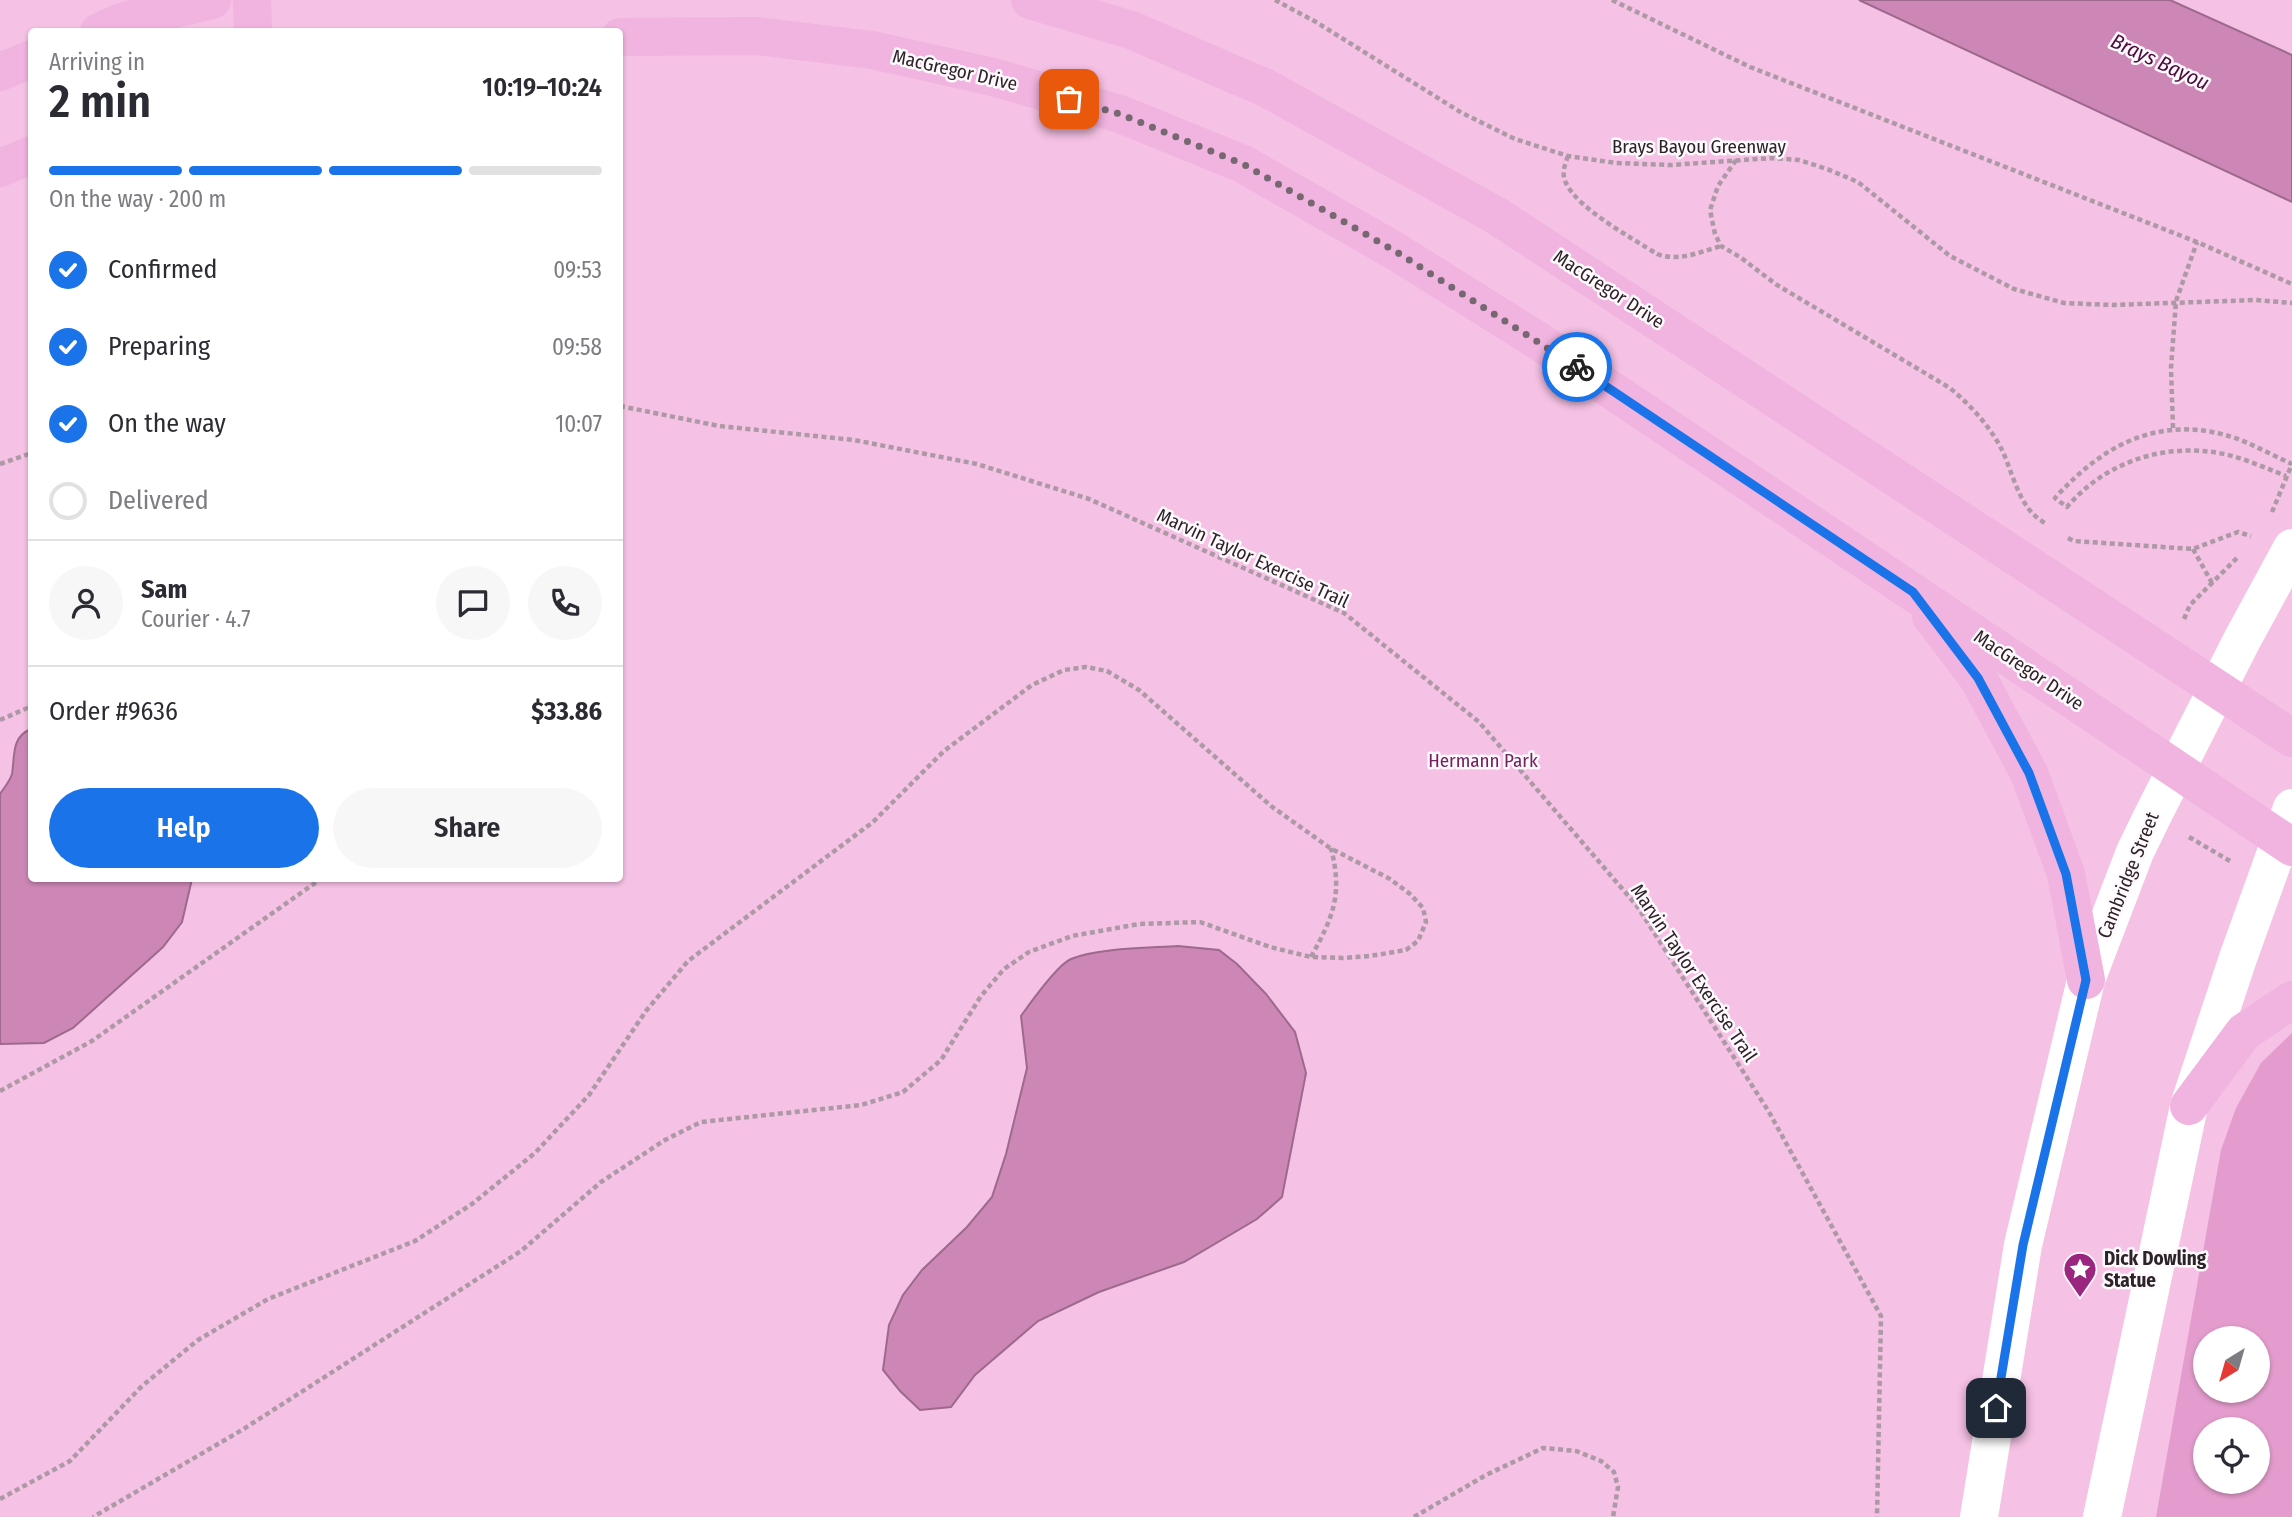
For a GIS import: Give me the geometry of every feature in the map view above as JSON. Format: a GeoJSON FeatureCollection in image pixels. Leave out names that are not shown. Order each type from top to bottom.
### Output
{"type":"FeatureCollection","features":[{"type":"Feature","properties":{"kind":"main road"},"geometry":{"type":"LineString","coordinates":[[108,28],[121,22],[212,0]]}},
{"type":"Feature","properties":{"kind":"main road"},"geometry":{"type":"LineString","coordinates":[[252,0],[253,28]]}},
{"type":"Feature","properties":{"kind":"main road","name":"MacGregor Drive"},"geometry":{"type":"LineString","coordinates":[[1030,0],[1130,30],[1266,88],[1497,216],[2292,738]]}},
{"type":"Feature","properties":{"kind":"main road","name":"MacGregor Drive"},"geometry":{"type":"LineString","coordinates":[[623,37],[757,36],[872,50],[993,77],[1120,114],[1243,164],[1395,251],[1537,340],[2175,769],[2288,832]]}},
{"type":"Feature","properties":{"kind":"main road"},"geometry":{"type":"LineString","coordinates":[[0,72],[28,61]]}},
{"type":"Feature","properties":{"kind":"main road"},"geometry":{"type":"LineString","coordinates":[[0,168],[28,157]]}},
{"type":"Feature","properties":{"kind":"main road"},"geometry":{"type":"LineString","coordinates":[[1913,592],[1978,678],[2029,773],[2066,874],[2086,980]]}},
{"type":"Feature","properties":{"kind":"main road"},"geometry":{"type":"LineString","coordinates":[[2189,1106],[2244,1032],[2292,1000]]}},
{"type":"Feature","properties":{"kind":"street","name":"Cambridge Street"},"geometry":{"type":"LineString","coordinates":[[1979,1517],[2023,1245],[2086,980],[2135,852],[2153,814],[2292,548]]}},
{"type":"Feature","properties":{"kind":"street"},"geometry":{"type":"LineString","coordinates":[[2102,1517],[2189,1106],[2265,883],[2288,832]]}},
{"type":"Feature","properties":{"kind":"path","name":"Brays Bayou Greenway"},"geometry":{"type":"LineString","coordinates":[[1275,0],[1374,57],[1462,113],[1515,139],[1568,156],[1616,163],[1671,165],[1772,158],[1799,160],[1827,169],[1858,182],[1950,256],[2014,289],[2064,303],[2112,305],[2256,300],[2292,303]]}},
{"type":"Feature","properties":{"kind":"path"},"geometry":{"type":"LineString","coordinates":[[1612,0],[1749,67],[2197,242],[2292,285]]}},
{"type":"Feature","properties":{"kind":"path"},"geometry":{"type":"LineString","coordinates":[[1568,156],[1563,175],[1566,184],[1591,211],[1657,254],[1668,258],[1678,257],[1721,246]]}},
{"type":"Feature","properties":{"kind":"path"},"geometry":{"type":"LineString","coordinates":[[1736,160],[1718,186],[1710,210],[1721,246],[1777,285],[1950,388],[1968,403],[1999,445],[2033,514],[2055,530]]}},
{"type":"Feature","properties":{"kind":"path"},"geometry":{"type":"LineString","coordinates":[[2173,428],[2171,368],[2176,301],[2197,242]]}},
{"type":"Feature","properties":{"kind":"path","name":"Marvin Taylor Exercise Trail"},"geometry":{"type":"LineString","coordinates":[[623,407],[719,425],[854,440],[977,464],[1089,499],[1344,613],[1479,722],[1637,906],[1769,1112],[1881,1317],[1877,1517]]}},
{"type":"Feature","properties":{"kind":"path"},"geometry":{"type":"LineString","coordinates":[[2286,476],[2225,455],[2204,451],[2166,452],[2132,461],[2103,474],[2067,507],[2055,498],[2071,480],[2118,447],[2148,433],[2173,428],[2202,430],[2229,437],[2292,464]]}},
{"type":"Feature","properties":{"kind":"path"},"geometry":{"type":"LineString","coordinates":[[0,464],[28,454]]}},
{"type":"Feature","properties":{"kind":"path"},"geometry":{"type":"LineString","coordinates":[[2065,537],[2074,541],[2193,549],[2238,532],[2248,534],[2254,539]]}},
{"type":"Feature","properties":{"kind":"path"},"geometry":{"type":"LineString","coordinates":[[2193,549],[2212,583]]}},
{"type":"Feature","properties":{"kind":"path"},"geometry":{"type":"LineString","coordinates":[[0,1499],[70,1461],[142,1386],[198,1340],[268,1299],[415,1241],[472,1204],[535,1153],[589,1095],[646,1011],[688,961],[873,822],[944,751],[1032,685],[1064,670],[1086,667],[1107,671],[1139,690],[1271,806],[1330,848],[1390,878],[1423,908],[1426,922],[1418,941],[1406,950],[1357,957],[1311,957],[1270,947],[1200,922],[1139,924],[1099,931],[1072,936],[1029,952],[1004,969],[981,996],[941,1060],[903,1092],[860,1105],[701,1122],[665,1140],[601,1182],[521,1251],[242,1430],[93,1517]]}},
{"type":"Feature","properties":{"kind":"path"},"geometry":{"type":"LineString","coordinates":[[0,720],[28,708]]}},
{"type":"Feature","properties":{"kind":"path"},"geometry":{"type":"LineString","coordinates":[[2153,814],[2265,883]]}},
{"type":"Feature","properties":{"kind":"path"},"geometry":{"type":"LineString","coordinates":[[1311,957],[1325,931],[1335,902],[1337,871],[1330,848]]}},
{"type":"Feature","properties":{"kind":"path"},"geometry":{"type":"LineString","coordinates":[[0,1091],[92,1041],[316,882]]}},
{"type":"Feature","properties":{"kind":"path"},"geometry":{"type":"LineString","coordinates":[[1414,1517],[1486,1475],[1543,1448],[1576,1451],[1601,1461],[1614,1472],[1618,1487],[1612,1517]]}},
{"type":"Feature","properties":{"kind":"green space","name":"Hermann Park"},"geometry":{"type":"Polygon","coordinates":[[[0,0],[2292,0],[2292,1517],[0,1517],[0,0]]]}},
{"type":"Feature","properties":{"kind":"shaded area"},"geometry":{"type":"Polygon","coordinates":[[[2292,1033],[2292,1517],[2156,1517],[2221,1150],[2236,1108],[2261,1063],[2292,1033]]]}},
{"type":"Feature","properties":{"kind":"water","name":"Brays Bayou"},"geometry":{"type":"Polygon","coordinates":[[[1859,0],[2170,0],[2292,55],[2292,202],[1859,0]]]}},
{"type":"Feature","properties":{"kind":"water"},"geometry":{"type":"Polygon","coordinates":[[[28,730],[28,882],[191,882],[182,922],[163,947],[73,1028],[44,1043],[0,1044],[0,794],[12,774],[17,742],[28,730]]]}},
{"type":"Feature","properties":{"kind":"water"},"geometry":{"type":"Polygon","coordinates":[[[1178,946],[1219,950],[1266,994],[1295,1032],[1306,1073],[1282,1197],[1257,1219],[1184,1262],[1099,1292],[1038,1321],[975,1375],[951,1407],[920,1410],[883,1370],[889,1325],[903,1295],[922,1270],[967,1227],[992,1197],[1006,1154],[1027,1068],[1021,1016],[1052,976],[1071,959],[1109,951],[1178,946]]]}},
{"type":"Feature","properties":{"kind":"way so far"},"geometry":{"type":"LineString","coordinates":[[1069,99],[1120,114],[1243,164],[1395,251],[1577,367]]}},
{"type":"Feature","properties":{"kind":"place","name":"Dick Dowling Statue"},"geometry":{"type":"Point","coordinates":[2080,1299]}},
{"type":"Feature","properties":{"kind":"route"},"geometry":{"type":"LineString","coordinates":[[1577,367],[1913,592],[1978,678],[2029,773],[2066,874],[2086,980],[2023,1245],[1996,1408]]}}]}
